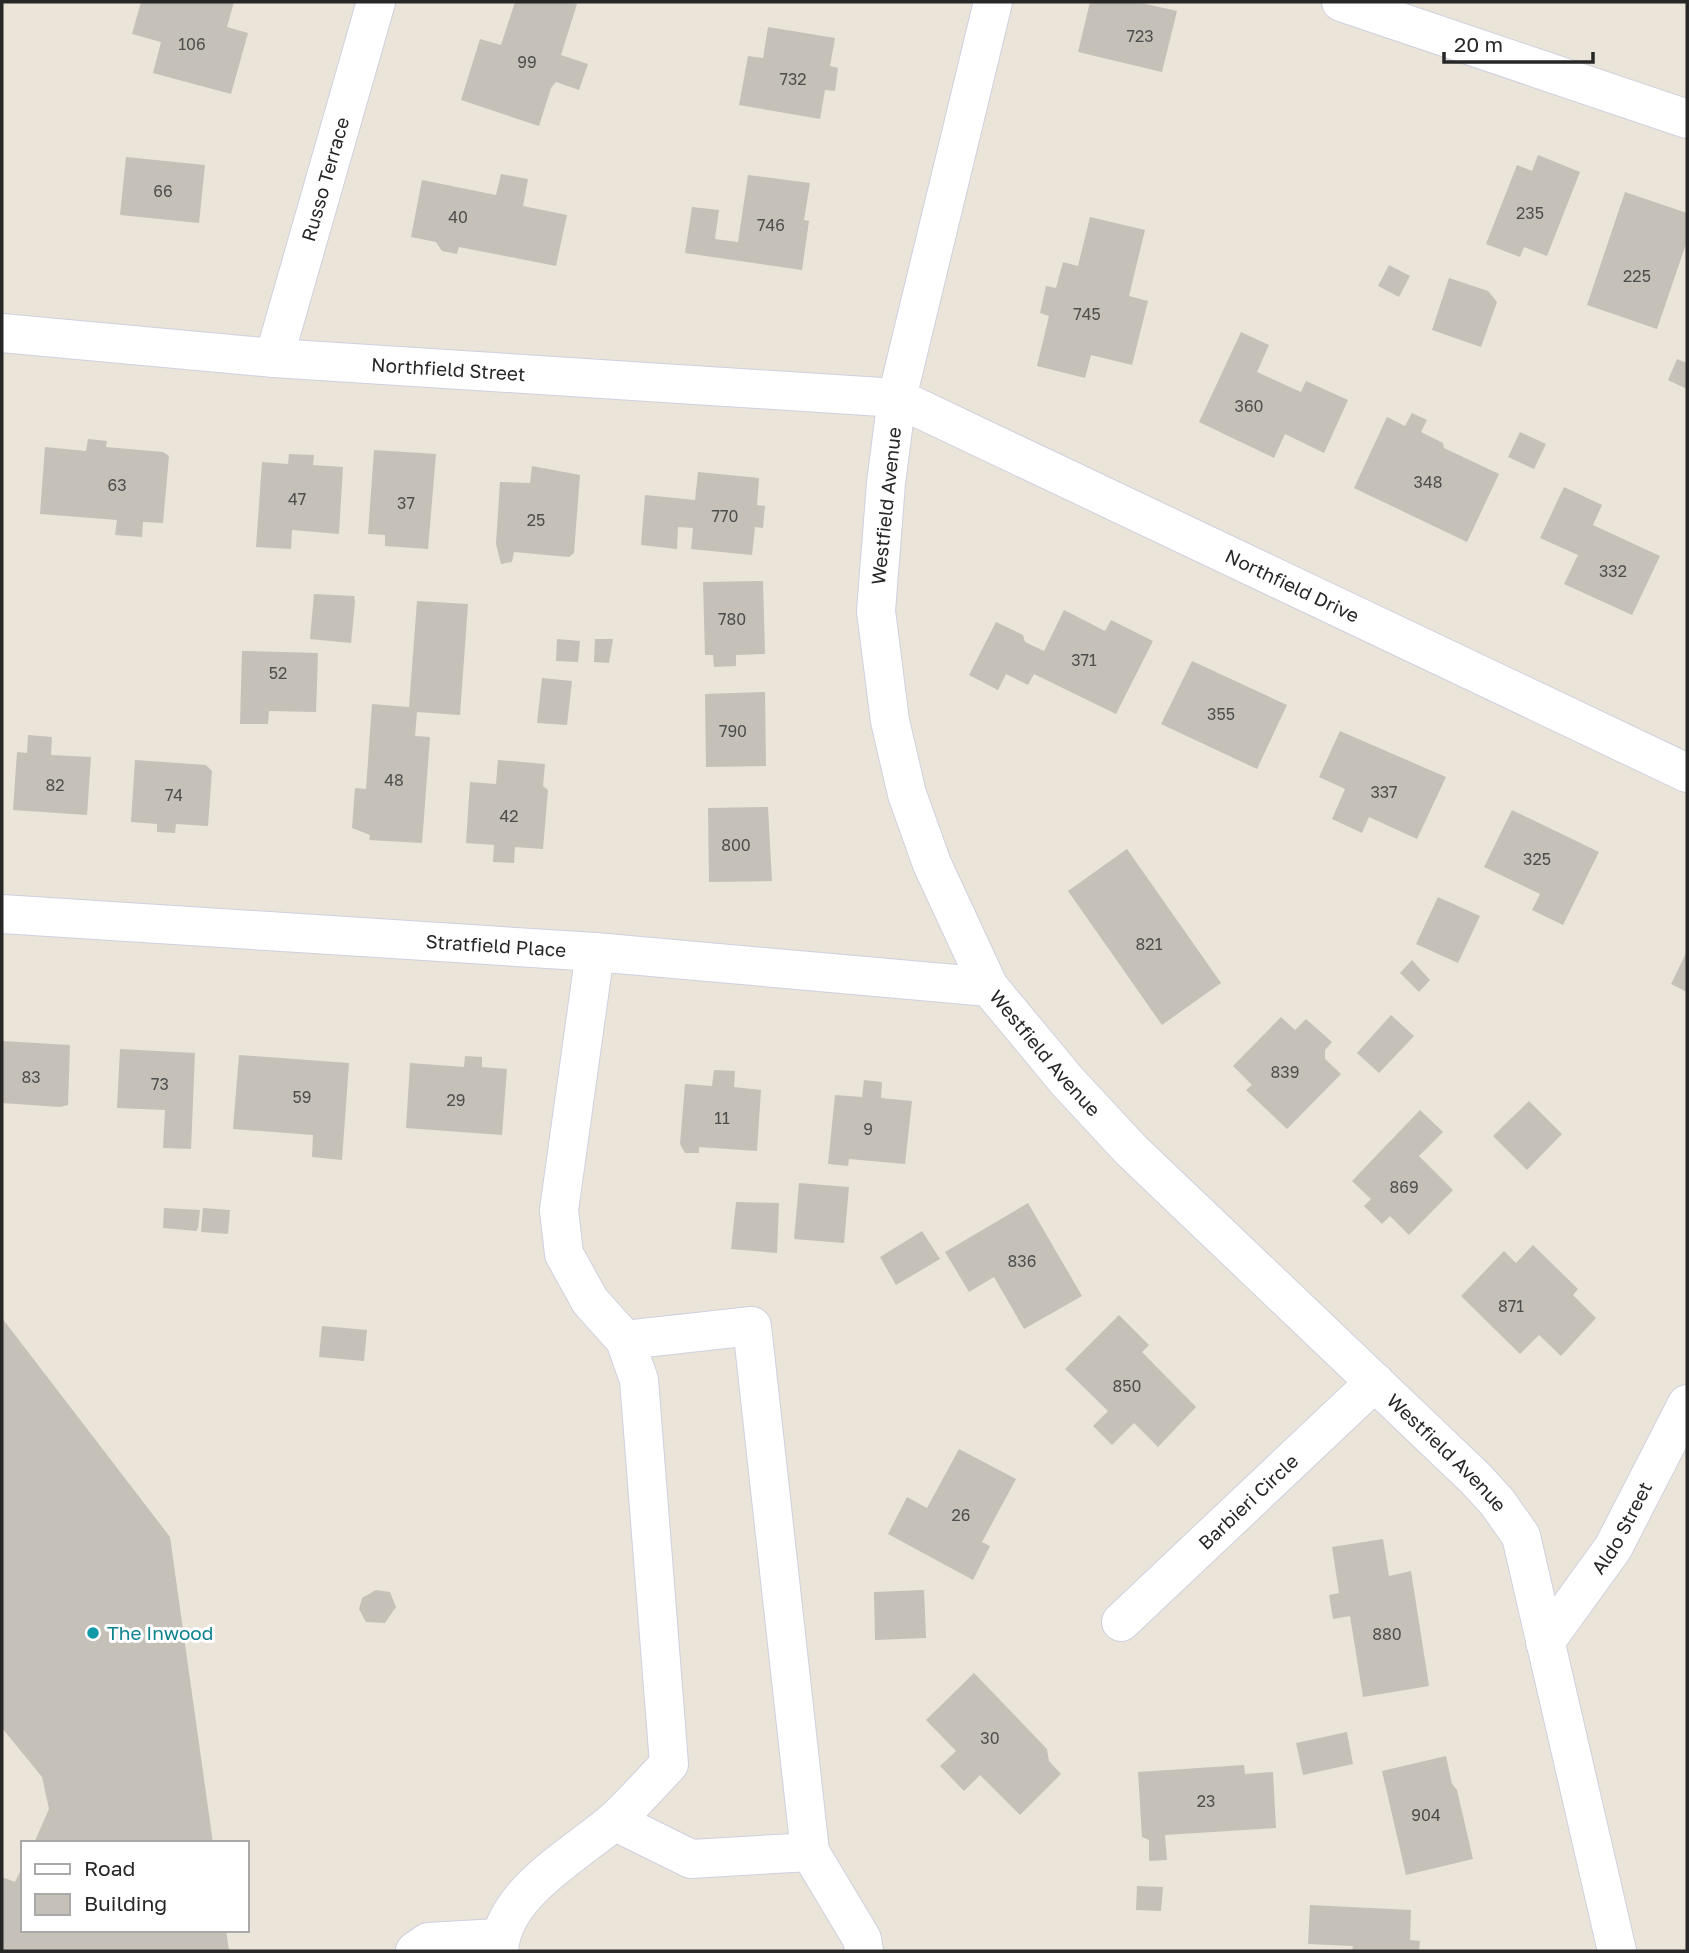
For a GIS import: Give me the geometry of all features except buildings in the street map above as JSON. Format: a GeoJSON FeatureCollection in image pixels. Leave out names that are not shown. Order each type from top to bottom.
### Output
{"type":"FeatureCollection","features":[{"type":"Feature","properties":{"kind":"street","name":"Russo Terrace"},"geometry":{"type":"LineString","coordinates":[[274,358],[376,2]]}},
{"type":"Feature","properties":{"kind":"street","name":"Westfield Avenue"},"geometry":{"type":"LineString","coordinates":[[993,2],[897,398],[886,483],[876,611],[890,721],[907,794],[932,864],[989,987],[1067,1081],[1131,1150],[1475,1478],[1497,1502],[1521,1536],[1616,1951]]}},
{"type":"Feature","properties":{"kind":"street"},"geometry":{"type":"LineString","coordinates":[[1341,2],[1687,119]]}},
{"type":"Feature","properties":{"kind":"street","name":"Northfield Street"},"geometry":{"type":"LineString","coordinates":[[2,333],[274,358],[897,398]]}},
{"type":"Feature","properties":{"kind":"street","name":"Northfield Drive"},"geometry":{"type":"LineString","coordinates":[[897,398],[1687,773]]}},
{"type":"Feature","properties":{"kind":"street","name":"Stratfield Place"},"geometry":{"type":"LineString","coordinates":[[2,914],[596,952],[989,987]]}},
{"type":"Feature","properties":{"kind":"street"},"geometry":{"type":"LineString","coordinates":[[415,1951],[428,1941],[499,1945],[520,1898],[614,1821],[669,1764],[639,1380],[625,1340],[590,1301],[564,1254],[559,1210],[596,952]]}},
{"type":"Feature","properties":{"kind":"street"},"geometry":{"type":"LineString","coordinates":[[625,1340],[752,1326],[810,1852],[862,1939],[864,1951]]}},
{"type":"Feature","properties":{"kind":"street","name":"Barbieri Circle"},"geometry":{"type":"LineString","coordinates":[[1121,1622],[1375,1382]]}},
{"type":"Feature","properties":{"kind":"street","name":"Aldo Street"},"geometry":{"type":"LineString","coordinates":[[1545,1642],[1613,1548],[1687,1404]]}},
{"type":"Feature","properties":{"kind":"street"},"geometry":{"type":"LineString","coordinates":[[614,1821],[691,1859],[810,1852]]}},
{"type":"Feature","properties":{"kind":"place","name":"The Inwood"},"geometry":{"type":"Point","coordinates":[93,1633]}}]}
